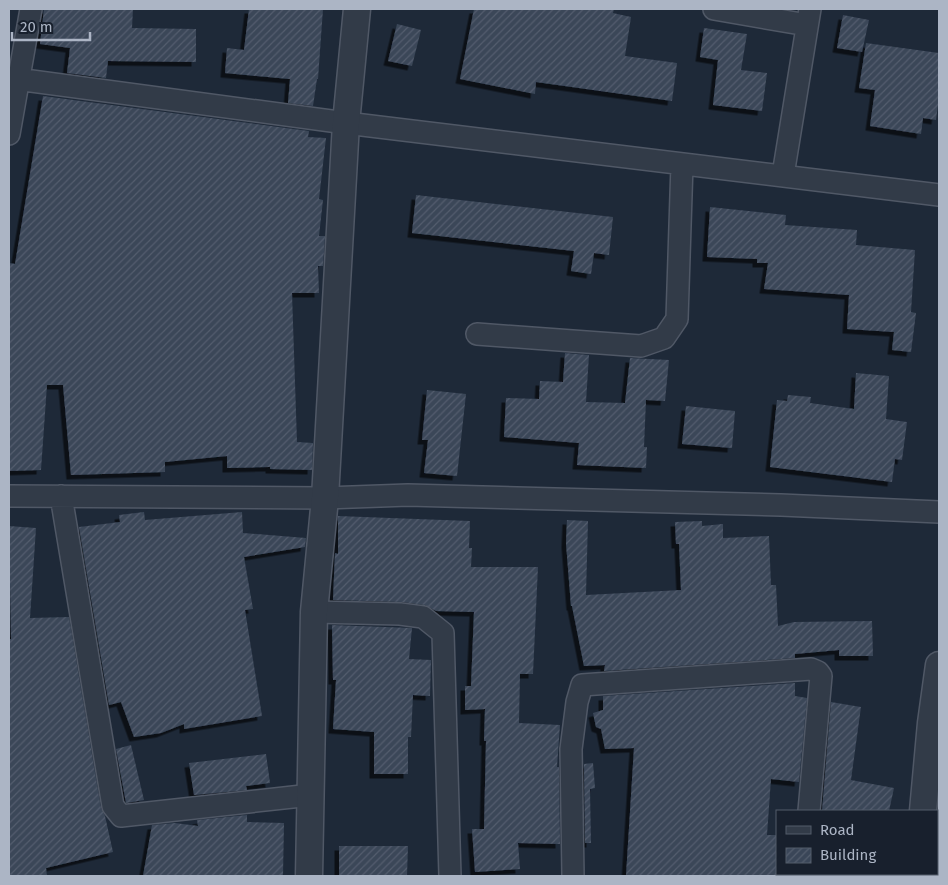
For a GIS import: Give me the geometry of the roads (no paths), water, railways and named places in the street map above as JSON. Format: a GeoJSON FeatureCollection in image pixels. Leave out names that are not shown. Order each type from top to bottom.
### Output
{"type":"FeatureCollection","features":[{"type":"Feature","properties":{"kind":"street"},"geometry":{"type":"LineString","coordinates":[[9,134],[14,79],[31,9]]}},
{"type":"Feature","properties":{"kind":"street"},"geometry":{"type":"LineString","coordinates":[[309,876],[314,612],[325,498],[346,123],[357,9]]}},
{"type":"Feature","properties":{"kind":"street"},"geometry":{"type":"LineString","coordinates":[[714,9],[808,17],[784,175]]}},
{"type":"Feature","properties":{"kind":"street"},"geometry":{"type":"LineString","coordinates":[[14,79],[346,123],[939,195]]}},
{"type":"Feature","properties":{"kind":"street"},"geometry":{"type":"LineString","coordinates":[[477,334],[641,346],[664,338],[677,319],[682,164]]}},
{"type":"Feature","properties":{"kind":"street"},"geometry":{"type":"LineString","coordinates":[[9,496],[325,498],[408,495],[781,505],[939,512]]}},
{"type":"Feature","properties":{"kind":"street"},"geometry":{"type":"LineString","coordinates":[[61,496],[114,806],[121,816],[311,795]]}},
{"type":"Feature","properties":{"kind":"street"},"geometry":{"type":"LineString","coordinates":[[314,612],[423,616],[443,633],[450,876]]}},
{"type":"Feature","properties":{"kind":"street"},"geometry":{"type":"LineString","coordinates":[[923,810],[935,723],[939,665]]}},
{"type":"Feature","properties":{"kind":"street"},"geometry":{"type":"LineString","coordinates":[[573,876],[571,749],[577,702],[582,686],[812,669],[818,672],[821,676],[809,810]]}}]}
